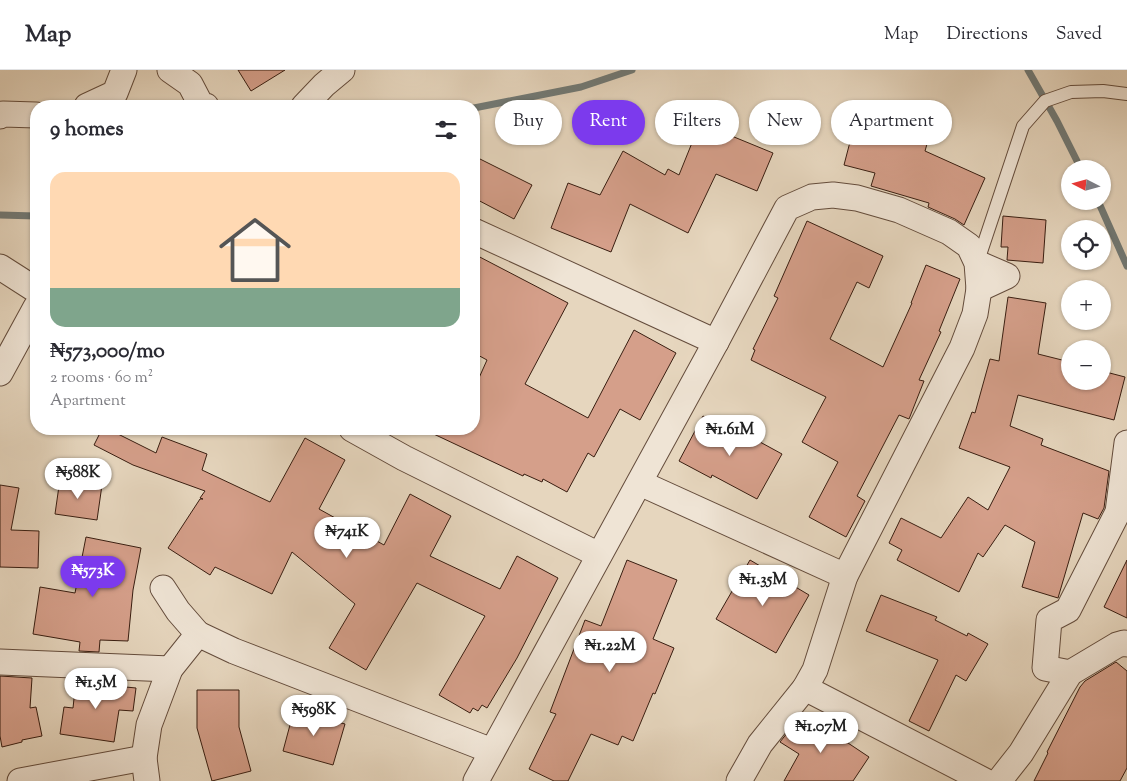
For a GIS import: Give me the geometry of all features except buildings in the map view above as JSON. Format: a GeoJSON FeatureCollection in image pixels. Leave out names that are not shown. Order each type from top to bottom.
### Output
{"type":"FeatureCollection","features":[{"type":"Feature","properties":{"kind":"street"},"geometry":{"type":"LineString","coordinates":[[100,100],[115,93],[124,70]]}},
{"type":"Feature","properties":{"kind":"street"},"geometry":{"type":"LineString","coordinates":[[170,70],[190,84],[198,100]]}},
{"type":"Feature","properties":{"kind":"street"},"geometry":{"type":"LineString","coordinates":[[310,100],[342,70]]}},
{"type":"Feature","properties":{"kind":"street"},"geometry":{"type":"LineString","coordinates":[[0,116],[3,114],[30,115]]}},
{"type":"Feature","properties":{"kind":"street"},"geometry":{"type":"LineString","coordinates":[[476,781],[640,483],[787,208],[812,198],[833,195],[857,198],[899,210],[949,232],[969,246],[977,263],[979,289],[974,314],[962,348],[845,576],[815,670],[805,688],[760,744],[739,781]]}},
{"type":"Feature","properties":{"kind":"street"},"geometry":{"type":"LineString","coordinates":[[480,234],[716,342]]}},
{"type":"Feature","properties":{"kind":"street"},"geometry":{"type":"LineString","coordinates":[[0,267],[30,286]]}},
{"type":"Feature","properties":{"kind":"street"},"geometry":{"type":"LineString","coordinates":[[0,373],[30,318]]}},
{"type":"Feature","properties":{"kind":"street"},"geometry":{"type":"LineString","coordinates":[[363,435],[404,458],[599,555]]}},
{"type":"Feature","properties":{"kind":"street"},"geometry":{"type":"LineString","coordinates":[[1070,673],[1045,668],[1049,620],[1068,610],[1123,514],[1127,443]]}},
{"type":"Feature","properties":{"kind":"street"},"geometry":{"type":"LineString","coordinates":[[640,483],[845,576]]}},
{"type":"Feature","properties":{"kind":"street"},"geometry":{"type":"LineString","coordinates":[[163,588],[178,611],[198,634],[234,651],[492,751]]}},
{"type":"Feature","properties":{"kind":"street"},"geometry":{"type":"LineString","coordinates":[[20,781],[146,770],[149,725],[170,669],[198,634]]}},
{"type":"Feature","properties":{"kind":"street"},"geometry":{"type":"LineString","coordinates":[[999,781],[1026,744],[1070,673],[1117,644],[1127,644]]}},
{"type":"Feature","properties":{"kind":"street"},"geometry":{"type":"LineString","coordinates":[[0,662],[170,669]]}},
{"type":"Feature","properties":{"kind":"street"},"geometry":{"type":"LineString","coordinates":[[805,688],[985,781]]}},
{"type":"Feature","properties":{"kind":"lane"},"geometry":{"type":"LineString","coordinates":[[977,263],[1024,126],[1045,101],[1071,92],[1103,91],[1127,94]]}},
{"type":"Feature","properties":{"kind":"waterway"},"geometry":{"type":"LineString","coordinates":[[480,107],[581,87],[632,70]]}},
{"type":"Feature","properties":{"kind":"waterway"},"geometry":{"type":"LineString","coordinates":[[1028,70],[1076,160]]}},
{"type":"Feature","properties":{"kind":"waterway"},"geometry":{"type":"LineString","coordinates":[[1102,210],[1127,266]]}},
{"type":"Feature","properties":{"kind":"waterway"},"geometry":{"type":"LineString","coordinates":[[0,215],[30,216]]}}]}
